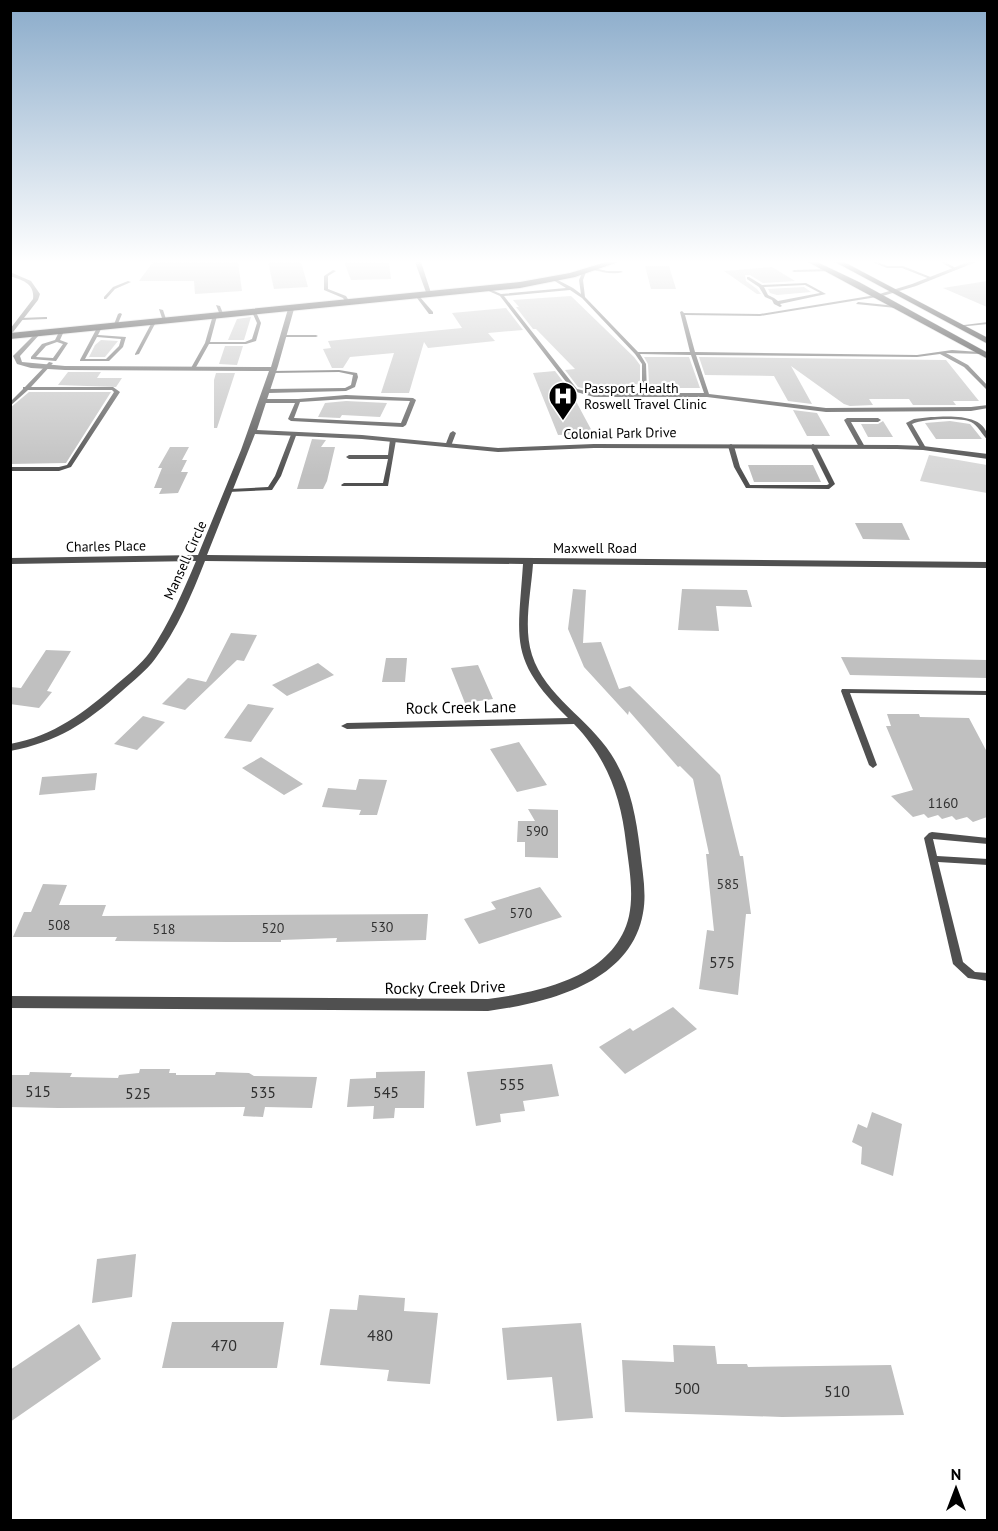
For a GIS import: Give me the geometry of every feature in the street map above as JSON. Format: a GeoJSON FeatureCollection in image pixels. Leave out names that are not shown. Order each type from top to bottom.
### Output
{"type":"FeatureCollection","features":[{"type":"Feature","properties":{"kind":"highway"},"geometry":{"type":"LineString","coordinates":[[10,335],[32,333]]}},
{"type":"Feature","properties":{"kind":"main road"},"geometry":{"type":"LineString","coordinates":[[941,333],[987,357]]}},
{"type":"Feature","properties":{"kind":"main road"},"geometry":{"type":"LineString","coordinates":[[971,333],[987,342]]}},
{"type":"Feature","properties":{"kind":"street"},"geometry":{"type":"LineString","coordinates":[[38,333],[14,359],[25,365],[47,368],[193,368],[273,371]]}},
{"type":"Feature","properties":{"kind":"street","name":"Mansell Circle"},"geometry":{"type":"LineString","coordinates":[[10,748],[39,742],[73,726],[140,669],[154,653],[170,626],[202,558],[230,491],[266,396],[283,336]]}},
{"type":"Feature","properties":{"kind":"street","name":"Colonial Park Drive"},"geometry":{"type":"LineString","coordinates":[[253,432],[393,440],[498,450],[528,445],[813,446],[923,448],[987,457]]}},
{"type":"Feature","properties":{"kind":"street","name":"Charles Place"},"geometry":{"type":"LineString","coordinates":[[10,561],[202,558]]}},
{"type":"Feature","properties":{"kind":"street","name":"Maxwell Road"},"geometry":{"type":"LineString","coordinates":[[202,558],[987,565]]}},
{"type":"Feature","properties":{"kind":"street","name":"Rocky Creek Drive"},"geometry":{"type":"LineString","coordinates":[[10,1002],[488,1005],[525,1001],[560,991],[594,972],[618,950],[634,922],[638,898],[630,814],[623,786],[605,753],[541,684],[527,656],[524,638],[528,561]]}},
{"type":"Feature","properties":{"kind":"street","name":"Rock Creek Lane"},"geometry":{"type":"LineString","coordinates":[[347,726],[576,721]]}},
{"type":"Feature","properties":{"kind":"lane"},"geometry":{"type":"LineString","coordinates":[[57,341],[61,333]]}},
{"type":"Feature","properties":{"kind":"lane"},"geometry":{"type":"LineString","coordinates":[[96,333],[82,360],[107,360],[121,346],[124,338],[104,333]]}},
{"type":"Feature","properties":{"kind":"lane"},"geometry":{"type":"LineString","coordinates":[[137,354],[148,333]]}},
{"type":"Feature","properties":{"kind":"lane"},"geometry":{"type":"LineString","coordinates":[[193,368],[211,333]]}},
{"type":"Feature","properties":{"kind":"lane"},"geometry":{"type":"LineString","coordinates":[[207,343],[246,344],[254,340],[256,333]]}},
{"type":"Feature","properties":{"kind":"lane"},"geometry":{"type":"LineString","coordinates":[[531,333],[575,390],[594,395],[707,395],[826,410],[987,406]]}},
{"type":"Feature","properties":{"kind":"lane"},"geometry":{"type":"LineString","coordinates":[[618,333],[644,364],[645,395]]}},
{"type":"Feature","properties":{"kind":"lane"},"geometry":{"type":"LineString","coordinates":[[687,333],[707,395]]}},
{"type":"Feature","properties":{"kind":"lane"},"geometry":{"type":"LineString","coordinates":[[283,336],[316,336]]}},
{"type":"Feature","properties":{"kind":"lane"},"geometry":{"type":"LineString","coordinates":[[940,352],[950,346],[951,339]]}},
{"type":"Feature","properties":{"kind":"lane"},"geometry":{"type":"LineString","coordinates":[[10,405],[47,368],[54,360],[66,343],[57,341],[44,345],[33,358],[54,360]]}},
{"type":"Feature","properties":{"kind":"lane"},"geometry":{"type":"LineString","coordinates":[[637,353],[917,356],[940,352],[979,353]]}},
{"type":"Feature","properties":{"kind":"lane"},"geometry":{"type":"LineString","coordinates":[[940,352],[966,366],[987,391]]}},
{"type":"Feature","properties":{"kind":"lane"},"geometry":{"type":"LineString","coordinates":[[266,396],[346,389],[353,386],[356,376],[342,372],[273,371]]}},
{"type":"Feature","properties":{"kind":"lane"},"geometry":{"type":"LineString","coordinates":[[10,469],[59,469],[69,466],[117,392],[113,389],[25,388]]}},
{"type":"Feature","properties":{"kind":"lane"},"geometry":{"type":"LineString","coordinates":[[266,396],[298,400],[346,397],[413,400],[403,425],[291,419],[298,400]]}},
{"type":"Feature","properties":{"kind":"lane"},"geometry":{"type":"LineString","coordinates":[[923,448],[910,422],[921,419],[971,420],[977,424],[987,438]]}},
{"type":"Feature","properties":{"kind":"lane"},"geometry":{"type":"LineString","coordinates":[[862,447],[847,420],[878,420]]}},
{"type":"Feature","properties":{"kind":"lane"},"geometry":{"type":"LineString","coordinates":[[230,491],[270,489],[278,476],[294,433]]}},
{"type":"Feature","properties":{"kind":"lane"},"geometry":{"type":"LineString","coordinates":[[448,446],[453,433]]}},
{"type":"Feature","properties":{"kind":"lane"},"geometry":{"type":"LineString","coordinates":[[344,485],[386,485],[393,440]]}},
{"type":"Feature","properties":{"kind":"lane"},"geometry":{"type":"LineString","coordinates":[[731,446],[737,467],[748,487],[829,487],[832,484],[813,446]]}},
{"type":"Feature","properties":{"kind":"lane"},"geometry":{"type":"LineString","coordinates":[[349,457],[392,457]]}},
{"type":"Feature","properties":{"kind":"lane"},"geometry":{"type":"LineString","coordinates":[[873,765],[845,692],[987,693]]}},
{"type":"Feature","properties":{"kind":"lane"},"geometry":{"type":"LineString","coordinates":[[987,841],[932,835],[928,838],[958,964],[972,975],[987,977]]}},
{"type":"Feature","properties":{"kind":"lane"},"geometry":{"type":"LineString","coordinates":[[934,859],[987,862]]}},
{"type":"Feature","properties":{"kind":"shaded area"},"geometry":{"type":"Polygon","coordinates":[[[929,455],[987,465],[987,493],[920,481],[929,455]]]}},
{"type":"Feature","properties":{"kind":"building"},"geometry":{"type":"Polygon","coordinates":[[[231,333],[246,333],[244,340],[228,340],[231,333]]]}},
{"type":"Feature","properties":{"kind":"building"},"geometry":{"type":"Polygon","coordinates":[[[406,333],[488,333],[495,341],[428,348],[424,342],[409,393],[381,393],[394,353],[350,357],[343,368],[332,368],[323,349],[331,348],[328,341],[406,333]]]}},
{"type":"Feature","properties":{"kind":"building"},"geometry":{"type":"Polygon","coordinates":[[[540,333],[610,333],[640,365],[640,384],[590,390],[578,387],[565,370],[575,369],[540,333]]]}},
{"type":"Feature","properties":{"kind":"building"},"geometry":{"type":"Polygon","coordinates":[[[101,340],[118,341],[105,357],[89,357],[95,345],[101,340]]]}},
{"type":"Feature","properties":{"kind":"building"},"geometry":{"type":"Polygon","coordinates":[[[225,346],[243,346],[237,365],[219,364],[225,346]]]}},
{"type":"Feature","properties":{"kind":"building"},"geometry":{"type":"Polygon","coordinates":[[[644,357],[689,357],[700,388],[658,388],[657,384],[649,384],[648,364],[644,357]]]}},
{"type":"Feature","properties":{"kind":"building"},"geometry":{"type":"Polygon","coordinates":[[[699,357],[946,360],[979,401],[953,401],[956,405],[913,405],[909,399],[869,399],[873,405],[850,406],[791,366],[812,404],[788,401],[774,376],[705,375],[699,357]]]}},
{"type":"Feature","properties":{"kind":"building"},"geometry":{"type":"Polygon","coordinates":[[[555,371],[571,392],[593,433],[558,435],[533,373],[555,371]]]}},
{"type":"Feature","properties":{"kind":"building"},"geometry":{"type":"Polygon","coordinates":[[[68,372],[101,372],[97,378],[122,378],[116,387],[58,385],[68,372]]]}},
{"type":"Feature","properties":{"kind":"building"},"geometry":{"type":"Polygon","coordinates":[[[216,373],[235,373],[217,428],[214,428],[214,380],[216,373]]]}},
{"type":"Feature","properties":{"kind":"building"},"geometry":{"type":"Polygon","coordinates":[[[29,392],[111,392],[66,463],[10,464],[10,408],[29,392]]]}},
{"type":"Feature","properties":{"kind":"building"},"geometry":{"type":"Polygon","coordinates":[[[346,401],[387,403],[380,417],[342,415],[340,418],[318,417],[325,403],[346,401]]]}},
{"type":"Feature","properties":{"kind":"building"},"geometry":{"type":"Polygon","coordinates":[[[793,410],[817,413],[830,436],[807,436],[793,410]]]}},
{"type":"Feature","properties":{"kind":"building"},"geometry":{"type":"Polygon","coordinates":[[[883,421],[893,437],[868,437],[861,424],[878,424],[883,421]]]}},
{"type":"Feature","properties":{"kind":"building"},"geometry":{"type":"Polygon","coordinates":[[[950,421],[970,424],[982,439],[936,439],[925,423],[950,421]]]}},
{"type":"Feature","properties":{"kind":"building"},"geometry":{"type":"Polygon","coordinates":[[[312,439],[326,440],[321,447],[335,447],[327,481],[323,489],[297,489],[312,439]]]}},
{"type":"Feature","properties":{"kind":"building"},"geometry":{"type":"Polygon","coordinates":[[[170,447],[189,447],[182,460],[187,460],[181,472],[188,472],[178,493],[159,494],[162,488],[154,488],[162,468],[158,468],[170,447]]]}},
{"type":"Feature","properties":{"kind":"building"},"geometry":{"type":"Polygon","coordinates":[[[748,465],[813,465],[821,482],[754,482],[748,465]]]}},
{"type":"Feature","properties":{"kind":"building"},"geometry":{"type":"Polygon","coordinates":[[[855,523],[902,523],[910,540],[863,539],[855,523]]]}},
{"type":"Feature","properties":{"kind":"building"},"geometry":{"type":"Polygon","coordinates":[[[573,589],[586,590],[583,643],[601,642],[619,689],[630,686],[720,775],[740,856],[743,856],[751,914],[746,914],[738,995],[699,989],[707,930],[714,931],[706,854],[709,854],[693,779],[680,766],[678,767],[629,711],[628,715],[584,667],[568,629],[573,589]]]}},
{"type":"Feature","properties":{"kind":"building"},"geometry":{"type":"Polygon","coordinates":[[[682,589],[747,590],[752,607],[716,606],[719,631],[678,630],[682,589]]]}},
{"type":"Feature","properties":{"kind":"building"},"geometry":{"type":"Polygon","coordinates":[[[231,633],[257,635],[244,661],[237,660],[185,710],[162,704],[188,678],[206,682],[231,633]]]}},
{"type":"Feature","properties":{"kind":"building"},"geometry":{"type":"Polygon","coordinates":[[[46,650],[71,651],[47,691],[52,692],[39,708],[10,704],[10,687],[21,688],[46,650]]]}},
{"type":"Feature","properties":{"kind":"building"},"geometry":{"type":"Polygon","coordinates":[[[841,657],[987,660],[987,678],[850,675],[841,657]]]}},
{"type":"Feature","properties":{"kind":"building"},"geometry":{"type":"Polygon","coordinates":[[[386,658],[407,658],[405,682],[382,682],[386,658]]]}},
{"type":"Feature","properties":{"kind":"building"},"geometry":{"type":"Polygon","coordinates":[[[318,663],[334,675],[287,696],[272,685],[318,663]]]}},
{"type":"Feature","properties":{"kind":"building"},"geometry":{"type":"Polygon","coordinates":[[[478,665],[493,699],[465,703],[451,668],[478,665]]]}},
{"type":"Feature","properties":{"kind":"building"},"geometry":{"type":"Polygon","coordinates":[[[248,704],[274,708],[251,742],[224,738],[248,704]]]}},
{"type":"Feature","properties":{"kind":"building"},"geometry":{"type":"Polygon","coordinates":[[[887,714],[969,718],[987,752],[987,817],[973,822],[967,817],[956,820],[952,816],[942,819],[938,815],[928,818],[924,814],[913,817],[891,796],[913,790],[886,726],[891,726],[887,714]]]}},
{"type":"Feature","properties":{"kind":"building"},"geometry":{"type":"Polygon","coordinates":[[[143,716],[165,722],[137,750],[114,744],[143,716]]]}},
{"type":"Feature","properties":{"kind":"building"},"geometry":{"type":"Polygon","coordinates":[[[519,742],[547,785],[517,792],[490,749],[519,742]]]}},
{"type":"Feature","properties":{"kind":"building"},"geometry":{"type":"Polygon","coordinates":[[[261,757],[303,784],[284,795],[242,768],[261,757]]]}},
{"type":"Feature","properties":{"kind":"building"},"geometry":{"type":"Polygon","coordinates":[[[97,773],[95,790],[39,795],[42,777],[97,773]]]}},
{"type":"Feature","properties":{"kind":"building"},"geometry":{"type":"Polygon","coordinates":[[[359,779],[387,780],[377,815],[359,815],[361,810],[322,807],[328,788],[356,790],[359,779]]]}},
{"type":"Feature","properties":{"kind":"building"},"geometry":{"type":"Polygon","coordinates":[[[528,809],[558,810],[558,858],[525,857],[525,842],[517,842],[518,821],[535,821],[528,809]]]}},
{"type":"Feature","properties":{"kind":"building"},"geometry":{"type":"Polygon","coordinates":[[[43,884],[67,885],[59,905],[106,905],[102,916],[428,914],[426,940],[336,942],[337,938],[281,940],[281,942],[227,942],[115,941],[117,937],[13,937],[24,912],[31,912],[43,884]]]}},
{"type":"Feature","properties":{"kind":"building"},"geometry":{"type":"Polygon","coordinates":[[[540,887],[562,917],[479,944],[464,919],[496,909],[491,902],[540,887]]]}},
{"type":"Feature","properties":{"kind":"building"},"geometry":{"type":"Polygon","coordinates":[[[673,1007],[697,1029],[625,1074],[599,1047],[630,1028],[633,1031],[673,1007]]]}},
{"type":"Feature","properties":{"kind":"building"},"geometry":{"type":"Polygon","coordinates":[[[552,1064],[559,1096],[523,1101],[525,1111],[500,1114],[501,1122],[476,1126],[467,1072],[552,1064]]]}},
{"type":"Feature","properties":{"kind":"building"},"geometry":{"type":"Polygon","coordinates":[[[140,1069],[170,1069],[169,1073],[176,1073],[176,1075],[215,1075],[216,1072],[249,1073],[254,1076],[317,1077],[312,1108],[265,1107],[263,1117],[243,1116],[245,1107],[10,1107],[10,1075],[29,1075],[30,1072],[72,1073],[70,1077],[118,1078],[119,1075],[139,1073],[140,1069]]]}},
{"type":"Feature","properties":{"kind":"building"},"geometry":{"type":"Polygon","coordinates":[[[425,1071],[424,1108],[395,1108],[394,1118],[373,1119],[374,1106],[347,1107],[350,1079],[376,1078],[376,1072],[425,1071]]]}},
{"type":"Feature","properties":{"kind":"building"},"geometry":{"type":"Polygon","coordinates":[[[872,1112],[902,1124],[893,1176],[861,1164],[862,1147],[852,1142],[858,1124],[867,1128],[872,1112]]]}},
{"type":"Feature","properties":{"kind":"building"},"geometry":{"type":"Polygon","coordinates":[[[136,1254],[132,1297],[92,1303],[97,1259],[136,1254]]]}},
{"type":"Feature","properties":{"kind":"building"},"geometry":{"type":"Polygon","coordinates":[[[359,1295],[405,1298],[404,1311],[438,1313],[430,1384],[387,1381],[389,1370],[320,1365],[330,1309],[357,1310],[359,1295]]]}},
{"type":"Feature","properties":{"kind":"building"},"geometry":{"type":"Polygon","coordinates":[[[172,1322],[284,1322],[277,1368],[162,1368],[172,1322]]]}},
{"type":"Feature","properties":{"kind":"building"},"geometry":{"type":"Polygon","coordinates":[[[581,1323],[593,1418],[557,1421],[552,1377],[507,1380],[502,1328],[581,1323]]]}},
{"type":"Feature","properties":{"kind":"building"},"geometry":{"type":"Polygon","coordinates":[[[79,1324],[101,1359],[10,1422],[10,1370],[79,1324]]]}},
{"type":"Feature","properties":{"kind":"building"},"geometry":{"type":"Polygon","coordinates":[[[673,1345],[715,1346],[717,1364],[747,1364],[748,1367],[891,1365],[904,1415],[782,1417],[625,1412],[622,1360],[674,1362],[673,1345]]]}},
{"type":"Feature","properties":{"kind":"place","name":"Passport Health Roswell Travel Clinic"},"geometry":{"type":"Point","coordinates":[563,422]}}]}
